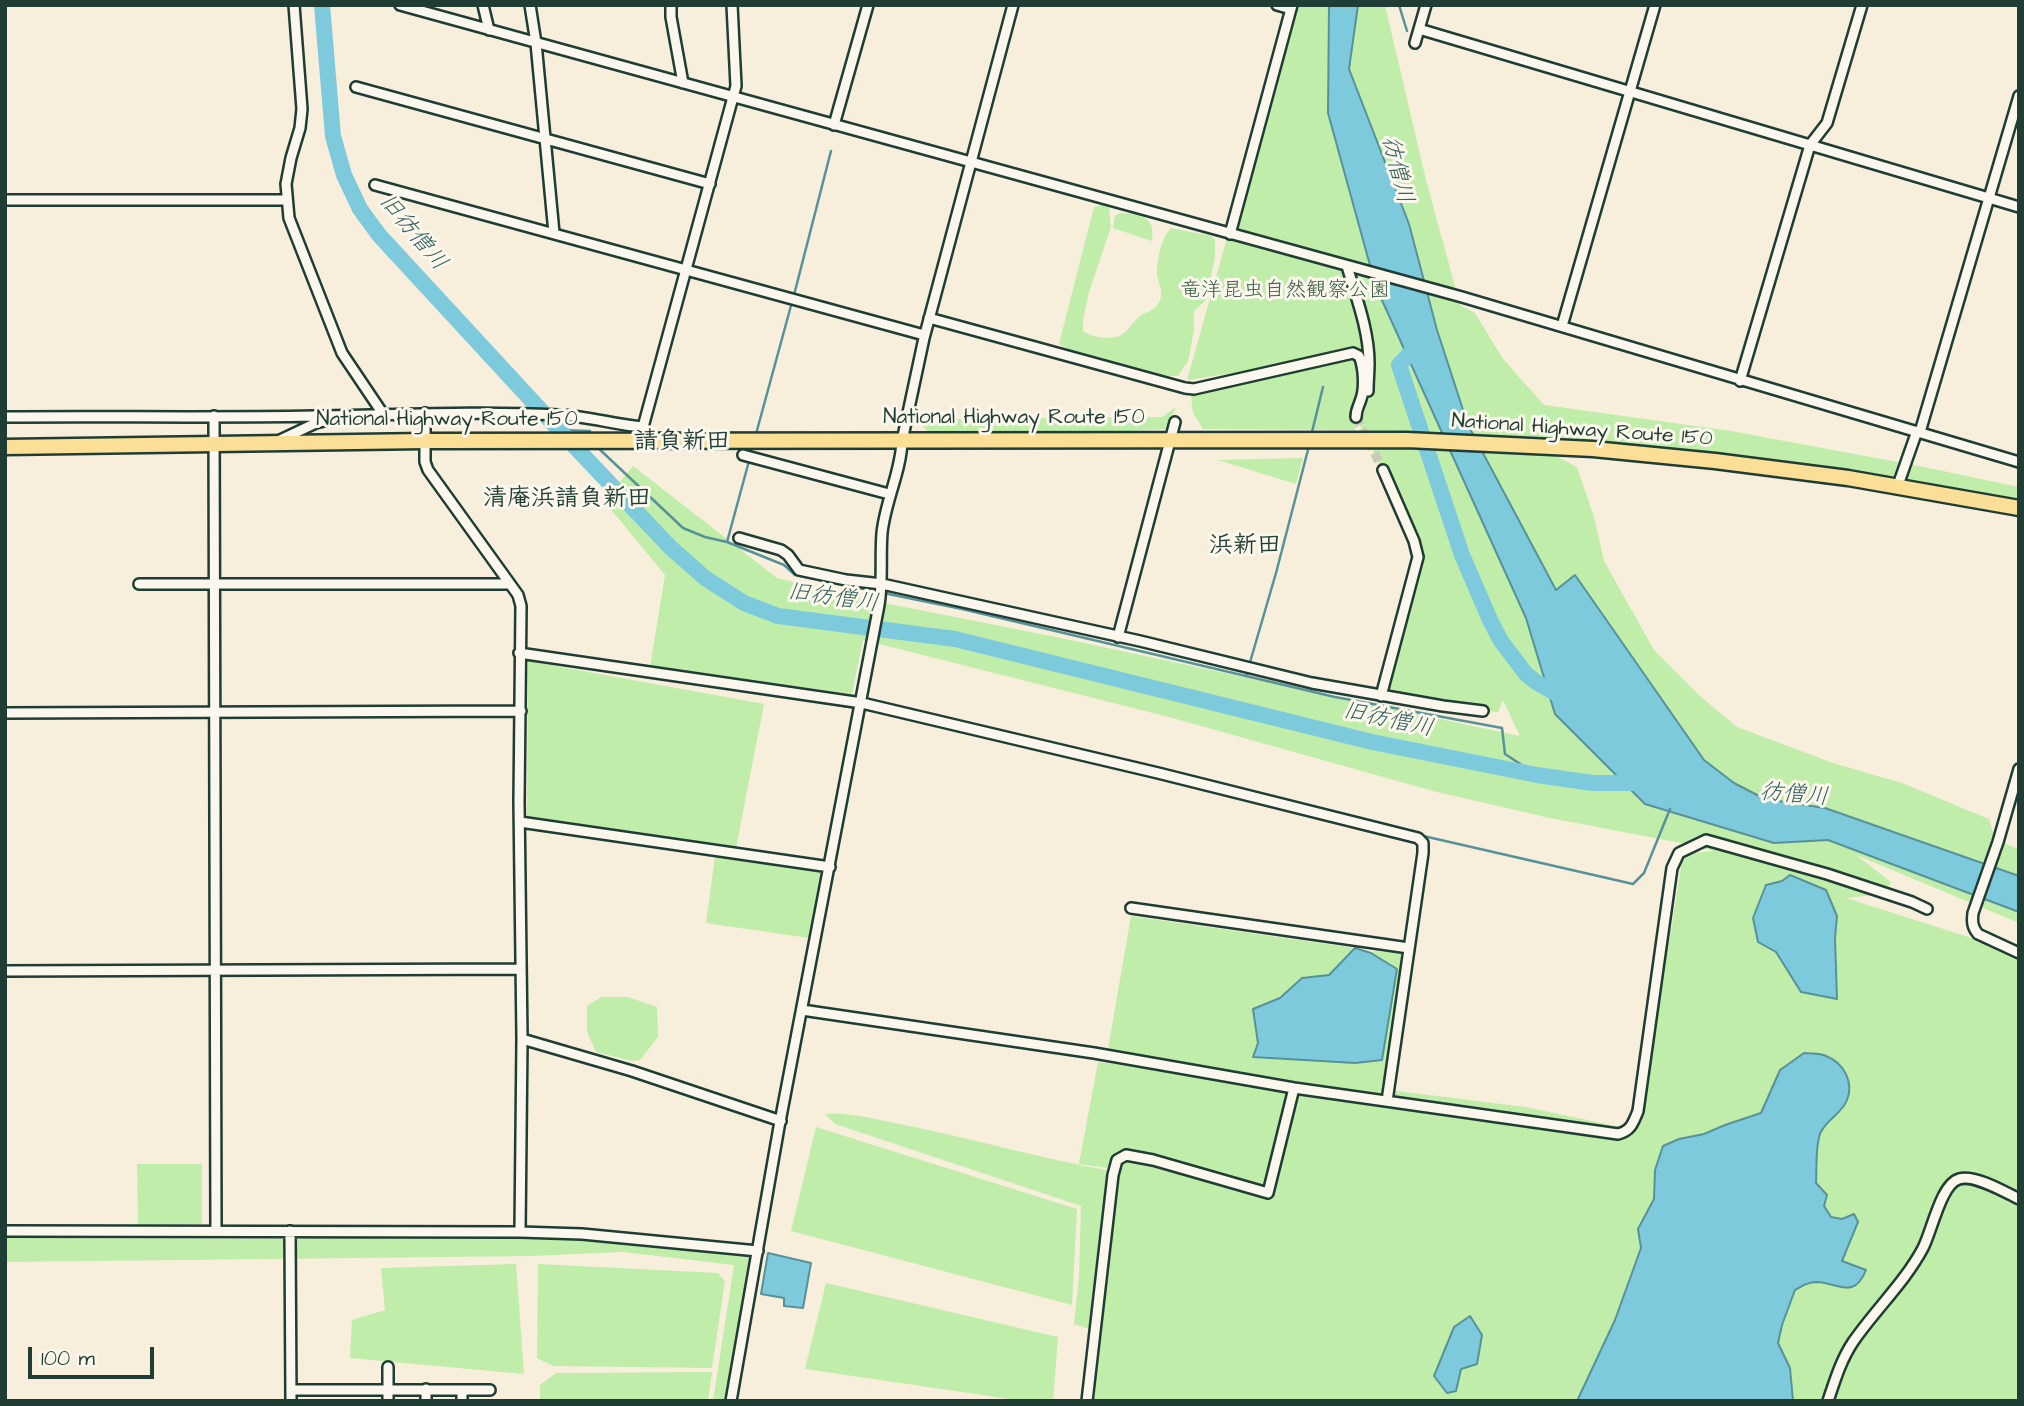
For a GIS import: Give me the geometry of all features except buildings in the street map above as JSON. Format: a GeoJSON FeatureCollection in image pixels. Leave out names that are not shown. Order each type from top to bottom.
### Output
{"type":"FeatureCollection","features":[{"type":"Feature","properties":{"kind":"highway","name":"National Highway Route 150"},"geometry":{"type":"LineString","coordinates":[[5,447],[425,441],[1407,440],[1593,449],[1715,461],[1823,474],[2019,509]]}},
{"type":"Feature","properties":{"kind":"street"},"geometry":{"type":"LineString","coordinates":[[294,5],[302,109],[286,184],[289,218],[342,354],[383,414]]}},
{"type":"Feature","properties":{"kind":"street"},"geometry":{"type":"LineString","coordinates":[[400,5],[419,8],[489,30],[1462,297],[2019,462]]}},
{"type":"Feature","properties":{"kind":"street"},"geometry":{"type":"LineString","coordinates":[[483,5],[489,30]]}},
{"type":"Feature","properties":{"kind":"street"},"geometry":{"type":"LineString","coordinates":[[530,5],[554,233]]}},
{"type":"Feature","properties":{"kind":"street"},"geometry":{"type":"LineString","coordinates":[[671,5],[683,83]]}},
{"type":"Feature","properties":{"kind":"street"},"geometry":{"type":"LineString","coordinates":[[5,416],[530,414],[582,416],[643,427],[736,86],[732,5]]}},
{"type":"Feature","properties":{"kind":"street"},"geometry":{"type":"LineString","coordinates":[[834,125],[869,5]]}},
{"type":"Feature","properties":{"kind":"street"},"geometry":{"type":"LineString","coordinates":[[731,1401],[780,1121],[883,584],[882,534],[885,514],[901,454],[924,335],[1013,5]]}},
{"type":"Feature","properties":{"kind":"street"},"geometry":{"type":"LineString","coordinates":[[1230,234],[1291,7],[1277,5]]}},
{"type":"Feature","properties":{"kind":"street"},"geometry":{"type":"LineString","coordinates":[[1415,43],[1426,5]]}},
{"type":"Feature","properties":{"kind":"street"},"geometry":{"type":"LineString","coordinates":[[1562,326],[1655,5]]}},
{"type":"Feature","properties":{"kind":"street"},"geometry":{"type":"LineString","coordinates":[[1741,381],[1810,145],[1826,123],[1862,5]]}},
{"type":"Feature","properties":{"kind":"street"},"geometry":{"type":"LineString","coordinates":[[1419,29],[2019,207]]}},
{"type":"Feature","properties":{"kind":"street"},"geometry":{"type":"LineString","coordinates":[[356,87],[710,184]]}},
{"type":"Feature","properties":{"kind":"street"},"geometry":{"type":"LineString","coordinates":[[1897,488],[1918,431],[2019,96]]}},
{"type":"Feature","properties":{"kind":"street"},"geometry":{"type":"LineString","coordinates":[[375,185],[924,335]]}},
{"type":"Feature","properties":{"kind":"street"},"geometry":{"type":"LineString","coordinates":[[5,200],[286,200]]}},
{"type":"Feature","properties":{"kind":"street"},"geometry":{"type":"LineString","coordinates":[[929,318],[1194,389],[1353,353],[1359,356],[1362,369],[1362,398],[1356,412],[1367,401],[1369,360],[1363,322],[1347,266]]}},
{"type":"Feature","properties":{"kind":"street"},"geometry":{"type":"LineString","coordinates":[[425,413],[425,462],[428,470],[518,594],[521,606],[520,1232]]}},
{"type":"Feature","properties":{"kind":"street"},"geometry":{"type":"LineString","coordinates":[[272,444],[316,423],[351,415]]}},
{"type":"Feature","properties":{"kind":"street"},"geometry":{"type":"LineString","coordinates":[[214,416],[216,1231]]}},
{"type":"Feature","properties":{"kind":"street"},"geometry":{"type":"LineString","coordinates":[[1118,638],[1175,422]]}},
{"type":"Feature","properties":{"kind":"street"},"geometry":{"type":"LineString","coordinates":[[743,455],[890,494]]}},
{"type":"Feature","properties":{"kind":"street"},"geometry":{"type":"LineString","coordinates":[[1381,696],[1418,557],[1414,541],[1383,470]]}},
{"type":"Feature","properties":{"kind":"street"},"geometry":{"type":"LineString","coordinates":[[739,538],[781,550],[799,570],[846,580],[883,584],[1312,683],[1483,711]]}},
{"type":"Feature","properties":{"kind":"street"},"geometry":{"type":"LineString","coordinates":[[139,584],[510,584]]}},
{"type":"Feature","properties":{"kind":"street"},"geometry":{"type":"LineString","coordinates":[[519,653],[862,703],[1418,838],[1423,843],[1423,853],[1387,1101]]}},
{"type":"Feature","properties":{"kind":"street"},"geometry":{"type":"LineString","coordinates":[[5,713],[521,711]]}},
{"type":"Feature","properties":{"kind":"street"},"geometry":{"type":"LineString","coordinates":[[2019,769],[1972,922],[1978,934],[2019,953]]}},
{"type":"Feature","properties":{"kind":"street"},"geometry":{"type":"LineString","coordinates":[[520,822],[830,867]]}},
{"type":"Feature","properties":{"kind":"street"},"geometry":{"type":"LineString","coordinates":[[802,1010],[1094,1053],[1294,1088],[1618,1133],[1630,1129],[1638,1111],[1672,868],[1679,853],[1706,840],[1827,874],[1927,909]]}},
{"type":"Feature","properties":{"kind":"street"},"geometry":{"type":"LineString","coordinates":[[1131,908],[1409,948]]}},
{"type":"Feature","properties":{"kind":"street"},"geometry":{"type":"LineString","coordinates":[[5,971],[520,969]]}},
{"type":"Feature","properties":{"kind":"street"},"geometry":{"type":"LineString","coordinates":[[522,1040],[632,1071],[780,1121]]}},
{"type":"Feature","properties":{"kind":"street"},"geometry":{"type":"LineString","coordinates":[[1087,1401],[1112,1175],[1116,1160],[1126,1155],[1153,1160],[1268,1193],[1294,1088]]}},
{"type":"Feature","properties":{"kind":"street"},"geometry":{"type":"LineString","coordinates":[[1828,1401],[1839,1367],[1852,1343],[1924,1247],[1948,1186],[1961,1178],[1970,1178],[2019,1199]]}},
{"type":"Feature","properties":{"kind":"street"},"geometry":{"type":"LineString","coordinates":[[5,1231],[520,1232],[582,1234],[758,1251]]}},
{"type":"Feature","properties":{"kind":"street"},"geometry":{"type":"LineString","coordinates":[[290,1231],[291,1396],[388,1389],[490,1390]]}},
{"type":"Feature","properties":{"kind":"street"},"geometry":{"type":"LineString","coordinates":[[388,1367],[388,1401]]}},
{"type":"Feature","properties":{"kind":"street"},"geometry":{"type":"LineString","coordinates":[[426,1389],[426,1401]]}},
{"type":"Feature","properties":{"kind":"street"},"geometry":{"type":"LineString","coordinates":[[462,1390],[462,1401]]}},
{"type":"Feature","properties":{"kind":"green space","name":"竜洋昆虫自然観察公園"},"geometry":{"type":"Polygon","coordinates":[[[1299,5],[1385,5],[1425,176],[1460,305],[1475,313],[1503,359],[1544,405],[1731,431],[2019,487],[2019,504],[1852,474],[1690,450],[1543,439],[1554,455],[1577,467],[1594,517],[1604,561],[1654,650],[1700,696],[1737,727],[1833,763],[1902,783],[1989,819],[1995,840],[2019,849],[2019,923],[1856,855],[1891,882],[1884,894],[1846,898],[2019,953],[2019,1401],[1090,1401],[1097,1366],[1101,1290],[1095,1331],[1074,1324],[1079,1276],[1081,1206],[835,1124],[825,1114],[875,1119],[1060,1161],[1112,1171],[1111,1227],[1118,1177],[1114,1169],[1079,1164],[1098,1062],[1314,1088],[1108,1049],[1131,916],[1355,948],[1329,975],[1302,978],[1280,998],[1253,1009],[1258,1043],[1254,1056],[1397,970],[1371,953],[1405,953],[1389,1090],[1525,1107],[1630,1129],[1672,925],[1683,854],[1714,851],[1433,791],[1169,717],[863,640],[852,694],[650,667],[665,575],[604,501],[633,466],[777,578],[889,604],[1520,736],[1503,700],[1498,712],[1387,693],[1424,556],[1358,421],[1355,430],[1203,429],[1193,413],[1190,388],[1357,354],[1187,380],[1278,57],[1299,5]]]}},
{"type":"Feature","properties":{"kind":"green space"},"geometry":{"type":"Polygon","coordinates":[[[1109,206],[1111,227],[1089,292],[1083,320],[1083,331],[1092,335],[1109,338],[1120,335],[1158,304],[1161,297],[1157,274],[1159,256],[1162,243],[1171,228],[1211,236],[1215,240],[1215,257],[1206,300],[1194,311],[1194,330],[1188,361],[1178,376],[1153,376],[1092,362],[1059,344],[1094,207],[1109,206]]]}},
{"type":"Feature","properties":{"kind":"green space"},"geometry":{"type":"Polygon","coordinates":[[[1120,213],[1134,214],[1149,221],[1152,226],[1152,241],[1113,228],[1115,216],[1120,213]]]}},
{"type":"Feature","properties":{"kind":"green space"},"geometry":{"type":"Polygon","coordinates":[[[1176,407],[1166,429],[1114,432],[927,431],[917,419],[1162,417],[1176,407]]]}},
{"type":"Feature","properties":{"kind":"green space"},"geometry":{"type":"Polygon","coordinates":[[[1303,458],[1296,484],[1218,460],[1303,458]]]}},
{"type":"Feature","properties":{"kind":"green space"},"geometry":{"type":"Polygon","coordinates":[[[528,661],[764,704],[736,848],[527,816],[528,661]]]}},
{"type":"Feature","properties":{"kind":"green space"},"geometry":{"type":"Polygon","coordinates":[[[716,850],[830,867],[816,939],[706,923],[716,850]]]}},
{"type":"Feature","properties":{"kind":"green space"},"geometry":{"type":"Polygon","coordinates":[[[601,997],[628,997],[657,1007],[658,1037],[640,1060],[632,1061],[596,1052],[587,1032],[587,1006],[601,997]]]}},
{"type":"Feature","properties":{"kind":"green space"},"geometry":{"type":"Polygon","coordinates":[[[816,1127],[1077,1209],[1072,1305],[791,1231],[816,1127]]]}},
{"type":"Feature","properties":{"kind":"green space"},"geometry":{"type":"Polygon","coordinates":[[[137,1164],[202,1164],[202,1224],[138,1225],[137,1164]]]}},
{"type":"Feature","properties":{"kind":"green space"},"geometry":{"type":"Polygon","coordinates":[[[540,1232],[750,1254],[731,1401],[713,1401],[734,1265],[623,1252],[530,1256],[5,1262],[5,1238],[286,1239],[540,1232]]]}},
{"type":"Feature","properties":{"kind":"green space"},"geometry":{"type":"Polygon","coordinates":[[[516,1264],[524,1374],[350,1358],[352,1320],[385,1310],[381,1268],[516,1264]]]}},
{"type":"Feature","properties":{"kind":"green space"},"geometry":{"type":"Polygon","coordinates":[[[538,1264],[718,1273],[725,1281],[712,1368],[553,1366],[537,1358],[538,1264]]]}},
{"type":"Feature","properties":{"kind":"green space"},"geometry":{"type":"Polygon","coordinates":[[[826,1283],[1058,1337],[1053,1401],[1023,1401],[805,1369],[826,1283]]]}},
{"type":"Feature","properties":{"kind":"green space"},"geometry":{"type":"Polygon","coordinates":[[[712,1372],[708,1401],[540,1401],[540,1385],[556,1373],[712,1372]]]}},
{"type":"Feature","properties":{"kind":"water"},"geometry":{"type":"Polygon","coordinates":[[[1329,5],[1358,5],[1349,69],[1409,224],[1437,330],[1468,425],[1556,590],[1575,575],[1704,760],[1734,783],[1765,799],[1825,808],[2019,876],[2019,912],[1828,840],[1774,843],[1645,804],[1555,714],[1526,618],[1376,287],[1328,113],[1329,5]]]}},
{"type":"Feature","properties":{"kind":"water"},"geometry":{"type":"Polygon","coordinates":[[[1790,875],[1826,890],[1837,916],[1837,999],[1801,992],[1776,952],[1758,942],[1753,918],[1766,885],[1782,881],[1790,875]]]}},
{"type":"Feature","properties":{"kind":"water"},"geometry":{"type":"Polygon","coordinates":[[[1355,948],[1371,953],[1397,969],[1382,1060],[1355,1063],[1253,1057],[1258,1043],[1253,1009],[1280,998],[1302,978],[1329,975],[1355,948]]]}},
{"type":"Feature","properties":{"kind":"water"},"geometry":{"type":"Polygon","coordinates":[[[1804,1053],[1821,1054],[1832,1059],[1842,1068],[1848,1080],[1847,1100],[1826,1124],[1818,1140],[1816,1183],[1827,1195],[1824,1206],[1831,1217],[1842,1219],[1854,1214],[1858,1222],[1842,1261],[1866,1270],[1856,1285],[1851,1287],[1817,1282],[1808,1283],[1795,1290],[1778,1343],[1790,1368],[1793,1401],[1577,1401],[1615,1320],[1641,1248],[1638,1229],[1654,1199],[1655,1170],[1663,1146],[1761,1113],[1780,1070],[1804,1053]]]}},
{"type":"Feature","properties":{"kind":"water"},"geometry":{"type":"Polygon","coordinates":[[[768,1253],[811,1263],[803,1308],[784,1306],[784,1298],[761,1294],[768,1253]]]}},
{"type":"Feature","properties":{"kind":"water"},"geometry":{"type":"Polygon","coordinates":[[[1470,1316],[1482,1335],[1477,1364],[1461,1369],[1456,1391],[1447,1393],[1434,1376],[1454,1327],[1470,1316]]]}},
{"type":"Feature","properties":{"kind":"waterway","name":"旧彷僧川"},"geometry":{"type":"LineString","coordinates":[[322,5],[333,136],[344,175],[360,209],[379,235],[670,547],[705,578],[744,603],[778,616],[955,639],[1372,742],[1537,775],[1592,783],[1645,783]]}},
{"type":"Feature","properties":{"kind":"waterway"},"geometry":{"type":"LineString","coordinates":[[1399,5],[1407,31]]}},
{"type":"Feature","properties":{"kind":"waterway"},"geometry":{"type":"LineString","coordinates":[[794,295],[831,151]]}},
{"type":"Feature","properties":{"kind":"waterway"},"geometry":{"type":"LineString","coordinates":[[756,434],[792,302]]}},
{"type":"Feature","properties":{"kind":"waterway","name":"彷僧川"},"geometry":{"type":"LineString","coordinates":[[1419,344],[1399,365],[1462,555],[1501,641],[1526,674],[1566,699]]}},
{"type":"Feature","properties":{"kind":"waterway"},"geometry":{"type":"LineString","coordinates":[[1311,436],[1323,387]]}},
{"type":"Feature","properties":{"kind":"waterway"},"geometry":{"type":"LineString","coordinates":[[559,430],[590,431],[591,436]]}},
{"type":"Feature","properties":{"kind":"waterway"},"geometry":{"type":"LineString","coordinates":[[595,445],[683,528],[784,565],[795,575],[962,609],[1335,697],[1502,728],[1505,754],[1537,775]]}},
{"type":"Feature","properties":{"kind":"waterway"},"geometry":{"type":"LineString","coordinates":[[1246,676],[1309,446]]}},
{"type":"Feature","properties":{"kind":"waterway"},"geometry":{"type":"LineString","coordinates":[[727,542],[749,461]]}},
{"type":"Feature","properties":{"kind":"waterway"},"geometry":{"type":"LineString","coordinates":[[718,686],[856,708]]}},
{"type":"Feature","properties":{"kind":"waterway"},"geometry":{"type":"LineString","coordinates":[[863,709],[881,712]]}},
{"type":"Feature","properties":{"kind":"waterway"},"geometry":{"type":"LineString","coordinates":[[1419,835],[1633,884],[1644,873],[1670,809]]}},
{"type":"Feature","properties":{"kind":"tunnel"},"geometry":{"type":"LineString","coordinates":[[1356,417],[1383,470]]}},
{"type":"Feature","properties":{"kind":"district","name":"請負新田"},"geometry":{"type":"Point","coordinates":[682,443]}},
{"type":"Feature","properties":{"kind":"district","name":"清庵浜請負新田"},"geometry":{"type":"Point","coordinates":[567,500]}},
{"type":"Feature","properties":{"kind":"district","name":"浜新田"},"geometry":{"type":"Point","coordinates":[1245,547]}}]}
